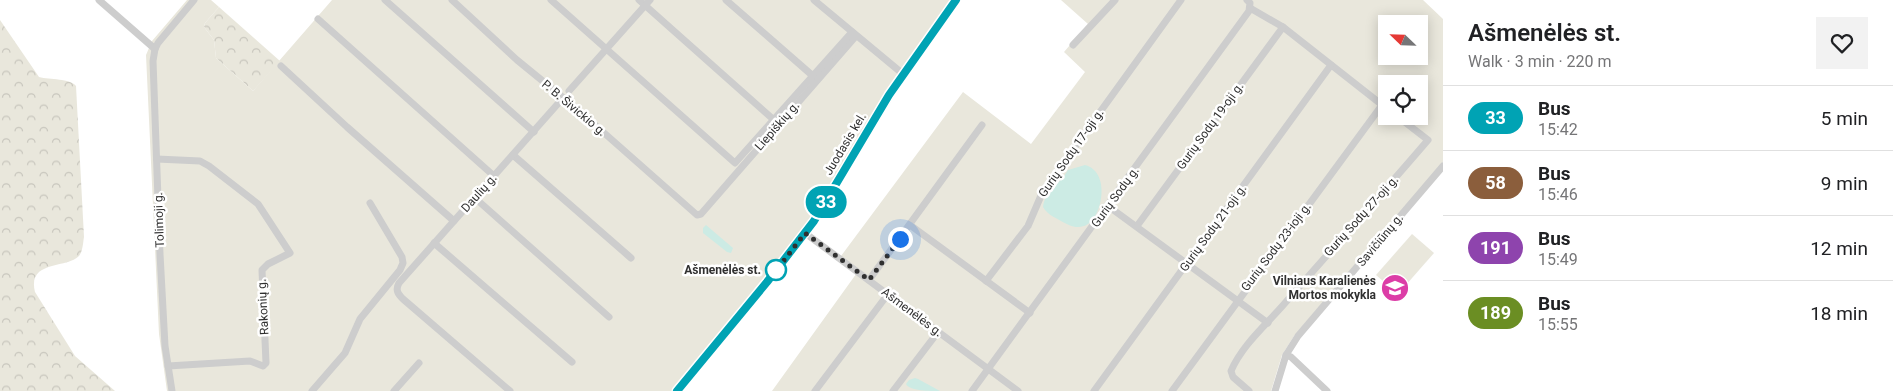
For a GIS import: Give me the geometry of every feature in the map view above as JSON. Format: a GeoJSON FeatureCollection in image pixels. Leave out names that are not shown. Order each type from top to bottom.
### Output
{"type":"FeatureCollection","features":[{"type":"Feature","properties":{"kind":"main road","name":"Juodasis kel."},"geometry":{"type":"LineString","coordinates":[[677,391],[805,233],[903,74],[956,0]]}},
{"type":"Feature","properties":{"kind":"street"},"geometry":{"type":"LineString","coordinates":[[99,0],[155,49],[194,0]]}},
{"type":"Feature","properties":{"kind":"street"},"geometry":{"type":"LineString","coordinates":[[385,0],[534,132]]}},
{"type":"Feature","properties":{"kind":"street","name":"P. B. Šivickio g."},"geometry":{"type":"LineString","coordinates":[[452,0],[517,60],[577,109],[697,215]]}},
{"type":"Feature","properties":{"kind":"street"},"geometry":{"type":"LineString","coordinates":[[551,0],[735,162],[854,34]]}},
{"type":"Feature","properties":{"kind":"street"},"geometry":{"type":"LineString","coordinates":[[639,0],[648,3],[774,120]]}},
{"type":"Feature","properties":{"kind":"street"},"geometry":{"type":"LineString","coordinates":[[726,0],[813,76]]}},
{"type":"Feature","properties":{"kind":"street"},"geometry":{"type":"LineString","coordinates":[[814,0],[903,74]]}},
{"type":"Feature","properties":{"kind":"street"},"geometry":{"type":"LineString","coordinates":[[1073,45],[1115,0]]}},
{"type":"Feature","properties":{"kind":"street","name":"Gurių Sodų 17-oji g."},"geometry":{"type":"LineString","coordinates":[[986,281],[1028,226],[1043,192],[1181,0]]}},
{"type":"Feature","properties":{"kind":"street"},"geometry":{"type":"LineString","coordinates":[[1247,0],[1250,8],[1283,27],[1378,102]]}},
{"type":"Feature","properties":{"kind":"street"},"geometry":{"type":"LineString","coordinates":[[569,91],[648,3]]}},
{"type":"Feature","properties":{"kind":"street","name":"Gurių Sodų g."},"geometry":{"type":"LineString","coordinates":[[972,391],[1250,8]]}},
{"type":"Feature","properties":{"kind":"street"},"geometry":{"type":"LineString","coordinates":[[318,19],[494,176]]}},
{"type":"Feature","properties":{"kind":"street","name":"Gurių Sodų 19-oji g."},"geometry":{"type":"LineString","coordinates":[[1137,226],[1283,27]]}},
{"type":"Feature","properties":{"kind":"street","name":"Liepiškių g."},"geometry":{"type":"LineString","coordinates":[[697,215],[700,214],[854,34]]}},
{"type":"Feature","properties":{"kind":"street","name":"Tolimoji g."},"geometry":{"type":"LineString","coordinates":[[155,49],[152,80],[157,159],[160,261],[165,346],[172,391]]}},
{"type":"Feature","properties":{"kind":"street","name":"Gurių Sodų 21-oji g."},"geometry":{"type":"LineString","coordinates":[[1094,391],[1331,65]]}},
{"type":"Feature","properties":{"kind":"street"},"geometry":{"type":"LineString","coordinates":[[281,66],[454,221]]}},
{"type":"Feature","properties":{"kind":"street","name":"Daulių g."},"geometry":{"type":"LineString","coordinates":[[510,391],[403,299],[398,294],[397,289],[399,283],[563,98]]}},
{"type":"Feature","properties":{"kind":"street","name":"Gurių Sodų 23-ioji g."},"geometry":{"type":"LineString","coordinates":[[1172,391],[1237,300],[1378,115]]}},
{"type":"Feature","properties":{"kind":"street"},"geometry":{"type":"LineString","coordinates":[[869,280],[982,125]]}},
{"type":"Feature","properties":{"kind":"street","name":"Gurių Sodų 27-oji g."},"geometry":{"type":"LineString","coordinates":[[1249,391],[1233,377],[1231,371],[1246,346],[1350,228],[1372,206],[1428,140],[1409,125]]}},
{"type":"Feature","properties":{"kind":"street"},"geometry":{"type":"LineString","coordinates":[[513,155],[631,258]]}},
{"type":"Feature","properties":{"kind":"street","name":"Rakonių g."},"geometry":{"type":"LineString","coordinates":[[157,159],[200,160],[209,166],[258,204],[290,253],[268,264],[262,270],[266,363],[263,366],[250,362],[168,366]]}},
{"type":"Feature","properties":{"kind":"street","name":"Savičiūnų g."},"geometry":{"type":"LineString","coordinates":[[1274,391],[1286,355],[1298,336],[1442,169]]}},
{"type":"Feature","properties":{"kind":"street"},"geometry":{"type":"LineString","coordinates":[[475,198],[609,317]]}},
{"type":"Feature","properties":{"kind":"street"},"geometry":{"type":"LineString","coordinates":[[312,391],[345,353],[363,314],[394,278],[403,263],[402,257],[370,203]]}},
{"type":"Feature","properties":{"kind":"street"},"geometry":{"type":"LineString","coordinates":[[1108,206],[1268,323]]}},
{"type":"Feature","properties":{"kind":"street"},"geometry":{"type":"LineString","coordinates":[[910,225],[1030,313]]}},
{"type":"Feature","properties":{"kind":"street","name":"Ašmenėlės g."},"geometry":{"type":"LineString","coordinates":[[805,233],[1018,391]]}},
{"type":"Feature","properties":{"kind":"street"},"geometry":{"type":"LineString","coordinates":[[434,243],[572,362]]}},
{"type":"Feature","properties":{"kind":"street"},"geometry":{"type":"LineString","coordinates":[[815,391],[888,294]]}},
{"type":"Feature","properties":{"kind":"street"},"geometry":{"type":"LineString","coordinates":[[893,391],[938,332]]}},
{"type":"Feature","properties":{"kind":"street"},"geometry":{"type":"LineString","coordinates":[[1286,355],[1291,357],[1328,391]]}},
{"type":"Feature","properties":{"kind":"street"},"geometry":{"type":"LineString","coordinates":[[394,391],[419,363]]}},
{"type":"Feature","properties":{"kind":"green space"},"geometry":{"type":"Polygon","coordinates":[[[187,0],[211,0],[219,7],[205,23],[204,27],[214,40],[216,58],[253,91],[332,0],[951,0],[894,79],[813,216],[673,391],[167,391],[159,334],[146,55],[152,41],[187,0]]]}},
{"type":"Feature","properties":{"kind":"green space"},"geometry":{"type":"Polygon","coordinates":[[[1061,0],[1423,0],[1443,19],[1443,162],[1294,336],[1282,355],[1271,391],[772,391],[859,270],[841,256],[963,92],[1031,144],[1085,72],[1064,52],[1088,24],[1061,0]]]}},
{"type":"Feature","properties":{"kind":"green space"},"geometry":{"type":"Polygon","coordinates":[[[219,7],[280,61],[253,91],[216,58],[214,40],[204,27],[205,23],[219,7]]]}},
{"type":"Feature","properties":{"kind":"green space"},"geometry":{"type":"Polygon","coordinates":[[[0,20],[39,77],[65,80],[76,86],[83,247],[79,256],[73,260],[42,270],[34,282],[35,292],[75,356],[115,391],[0,391],[0,20]]]}},
{"type":"Feature","properties":{"kind":"green space"},"geometry":{"type":"Polygon","coordinates":[[[1412,234],[1434,253],[1398,294],[1376,275],[1412,234]]]}},
{"type":"Feature","properties":{"kind":"shaded area"},"geometry":{"type":"Polygon","coordinates":[[[1085,165],[1093,169],[1099,177],[1101,196],[1096,215],[1084,226],[1075,227],[1053,217],[1043,207],[1050,191],[1068,170],[1085,165]]]}},
{"type":"Feature","properties":{"kind":"shaded area"},"geometry":{"type":"Polygon","coordinates":[[[706,225],[733,248],[731,253],[727,252],[703,233],[703,228],[706,225]]]}},
{"type":"Feature","properties":{"kind":"shaded area"},"geometry":{"type":"Polygon","coordinates":[[[915,378],[940,391],[920,390],[911,388],[906,384],[909,380],[915,378]]]}},
{"type":"Feature","properties":{"kind":"bus line","name":"33"},"geometry":{"type":"LineString","coordinates":[[677,391],[767,282],[814,221],[889,95],[956,0]]}},
{"type":"Feature","properties":{"kind":"place","name":"Ašmenėlės st."},"geometry":{"type":"Point","coordinates":[776,270]}},
{"type":"Feature","properties":{"kind":"place","name":"Vilniaus Karalienės Mortos mokykla"},"geometry":{"type":"Point","coordinates":[1395,288]}},
{"type":"Feature","properties":{"kind":"route"},"geometry":{"type":"LineString","coordinates":[[776,270],[772,276],[805,233],[869,280],[900,239]]}}]}
